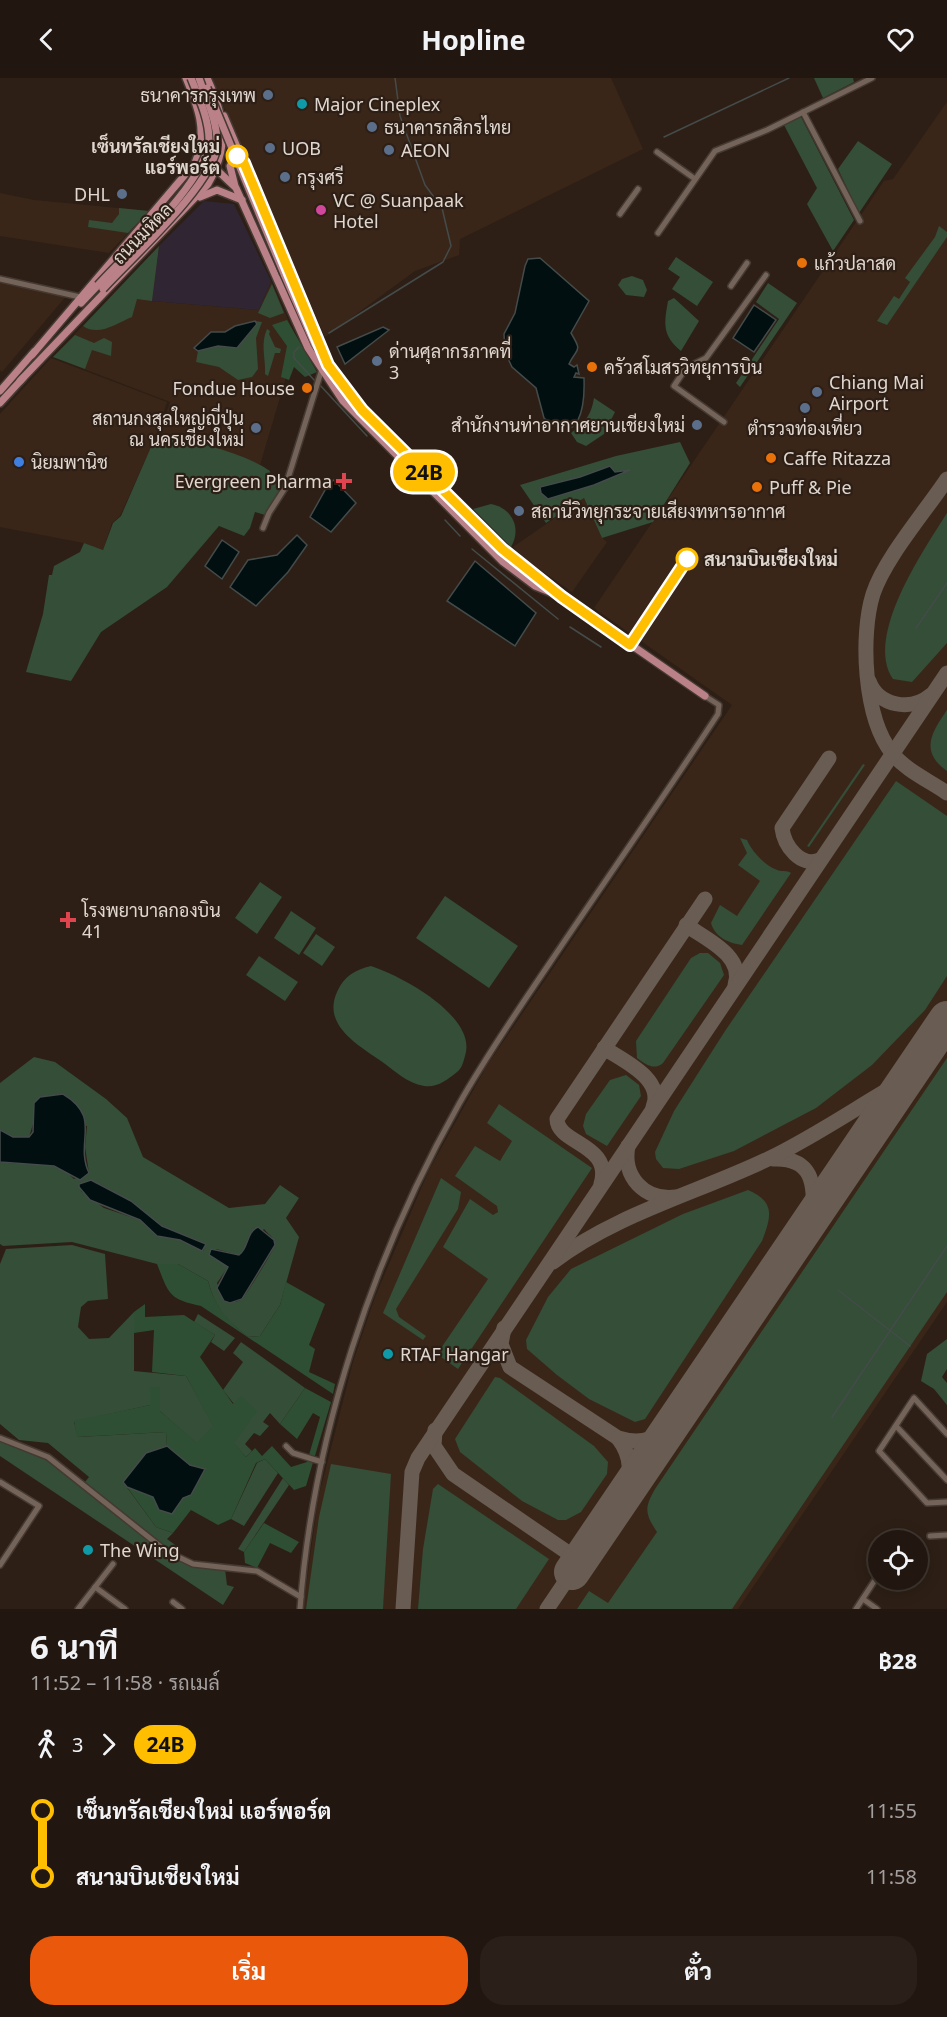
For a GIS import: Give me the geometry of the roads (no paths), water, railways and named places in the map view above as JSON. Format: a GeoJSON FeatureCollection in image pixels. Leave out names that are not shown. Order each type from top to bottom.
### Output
{"type":"FeatureCollection","features":[{"type":"Feature","properties":{"kind":"main road","name":"ถนนมหิดล"},"geometry":{"type":"LineString","coordinates":[[32,355],[191,168],[199,152],[202,125],[186,78]]}},
{"type":"Feature","properties":{"kind":"main road","name":"ถนนมหิดล"},"geometry":{"type":"LineString","coordinates":[[20,381],[194,180],[207,157],[208,127],[191,78]]}},
{"type":"Feature","properties":{"kind":"main road","name":"ถนนมหิดล"},"geometry":{"type":"LineString","coordinates":[[0,390],[193,192],[213,161],[217,147],[216,128],[200,78]]}},
{"type":"Feature","properties":{"kind":"main road"},"geometry":{"type":"LineString","coordinates":[[200,78],[312,340],[362,410],[512,558],[562,597],[705,696]]}},
{"type":"Feature","properties":{"kind":"main road","name":"ถนนมหิดล"},"geometry":{"type":"LineString","coordinates":[[0,403],[191,204],[216,169],[222,147],[220,107],[207,78]]}},
{"type":"Feature","properties":{"kind":"main road"},"geometry":{"type":"LineString","coordinates":[[220,107],[328,365]]}},
{"type":"Feature","properties":{"kind":"main road"},"geometry":{"type":"LineString","coordinates":[[236,188],[199,152],[208,147],[222,147],[243,161]]}},
{"type":"Feature","properties":{"kind":"main road"},"geometry":{"type":"LineString","coordinates":[[243,161],[235,160],[230,166],[236,188],[321,372],[353,412],[503,562],[535,586],[562,597]]}},
{"type":"Feature","properties":{"kind":"main road"},"geometry":{"type":"LineString","coordinates":[[191,204],[203,195],[217,190],[242,200]]}},
{"type":"Feature","properties":{"kind":"main road"},"geometry":{"type":"LineString","coordinates":[[164,201],[175,203],[179,209],[179,216]]}},
{"type":"Feature","properties":{"kind":"street"},"geometry":{"type":"LineString","coordinates":[[658,233],[715,151],[872,78]]}},
{"type":"Feature","properties":{"kind":"street"},"geometry":{"type":"LineString","coordinates":[[803,112],[860,221]]}},
{"type":"Feature","properties":{"kind":"street"},"geometry":{"type":"LineString","coordinates":[[657,152],[695,179]]}},
{"type":"Feature","properties":{"kind":"street"},"geometry":{"type":"LineString","coordinates":[[620,214],[638,189]]}},
{"type":"Feature","properties":{"kind":"street"},"geometry":{"type":"LineString","coordinates":[[730,286],[747,263]]}},
{"type":"Feature","properties":{"kind":"street"},"geometry":{"type":"LineString","coordinates":[[724,422],[674,386],[686,368],[706,358],[766,275]]}},
{"type":"Feature","properties":{"kind":"street"},"geometry":{"type":"LineString","coordinates":[[0,279],[80,297]]}},
{"type":"Feature","properties":{"kind":"street"},"geometry":{"type":"LineString","coordinates":[[263,528],[269,513],[285,488],[321,372]]}},
{"type":"Feature","properties":{"kind":"street"},"geometry":{"type":"LineString","coordinates":[[300,1609],[322,1462],[338,1401],[372,1295],[427,1164],[459,1104],[502,1034],[718,714],[719,705],[705,696]]}},
{"type":"Feature","properties":{"kind":"street"},"geometry":{"type":"LineString","coordinates":[[947,1434],[914,1398],[879,1451],[927,1503],[947,1502]]}},
{"type":"Feature","properties":{"kind":"street"},"geometry":{"type":"LineString","coordinates":[[896,1426],[947,1480]]}},
{"type":"Feature","properties":{"kind":"street"},"geometry":{"type":"LineString","coordinates":[[0,1438],[48,1457],[166,1551],[179,1558],[198,1564],[257,1571],[301,1597]]}},
{"type":"Feature","properties":{"kind":"street"},"geometry":{"type":"LineString","coordinates":[[286,1446],[293,1453],[322,1462]]}},
{"type":"Feature","properties":{"kind":"street"},"geometry":{"type":"LineString","coordinates":[[0,1482],[39,1506],[0,1565]]}},
{"type":"Feature","properties":{"kind":"street"},"geometry":{"type":"LineString","coordinates":[[930,1536],[947,1535]]}},
{"type":"Feature","properties":{"kind":"street"},"geometry":{"type":"LineString","coordinates":[[78,1609],[113,1564]]}},
{"type":"Feature","properties":{"kind":"street"},"geometry":{"type":"LineString","coordinates":[[95,1587],[125,1609]]}},
{"type":"Feature","properties":{"kind":"street"},"geometry":{"type":"LineString","coordinates":[[856,1609],[869,1590]]}},
{"type":"Feature","properties":{"kind":"street"},"geometry":{"type":"LineString","coordinates":[[863,1599],[877,1609]]}},
{"type":"Feature","properties":{"kind":"street"},"geometry":{"type":"LineString","coordinates":[[173,1602],[182,1609]]}},
{"type":"Feature","properties":{"kind":"waterway"},"geometry":{"type":"LineString","coordinates":[[329,333],[443,262],[451,246],[442,208],[425,185],[400,116],[395,78]]}},
{"type":"Feature","properties":{"kind":"waterway"},"geometry":{"type":"LineString","coordinates":[[664,137],[789,78]]}},
{"type":"Feature","properties":{"kind":"waterway"},"geometry":{"type":"LineString","coordinates":[[299,347],[294,352],[294,358],[315,381]]}},
{"type":"Feature","properties":{"kind":"waterway"},"geometry":{"type":"LineString","coordinates":[[319,384],[367,436]]}},
{"type":"Feature","properties":{"kind":"waterway"},"geometry":{"type":"LineString","coordinates":[[445,520],[460,536]]}},
{"type":"Feature","properties":{"kind":"waterway"},"geometry":{"type":"LineString","coordinates":[[472,549],[558,619]]}},
{"type":"Feature","properties":{"kind":"waterway"},"geometry":{"type":"LineString","coordinates":[[916,628],[947,583]]}},
{"type":"Feature","properties":{"kind":"waterway"},"geometry":{"type":"LineString","coordinates":[[570,627],[601,647]]}},
{"type":"Feature","properties":{"kind":"waterway"},"geometry":{"type":"LineString","coordinates":[[832,1417],[947,1246]]}},
{"type":"Feature","properties":{"kind":"waterway"},"geometry":{"type":"LineString","coordinates":[[838,1290],[910,1346]]}},
{"type":"Feature","properties":{"kind":"place","name":"ธนาคารกรุงเทพ"},"geometry":{"type":"Point","coordinates":[268,95]}},
{"type":"Feature","properties":{"kind":"place","name":"Major Cineplex"},"geometry":{"type":"Point","coordinates":[302,104]}},
{"type":"Feature","properties":{"kind":"place","name":"ธนาคารกสิกรไทย"},"geometry":{"type":"Point","coordinates":[372,127]}},
{"type":"Feature","properties":{"kind":"place","name":"UOB"},"geometry":{"type":"Point","coordinates":[270,148]}},
{"type":"Feature","properties":{"kind":"place","name":"AEON"},"geometry":{"type":"Point","coordinates":[389,150]}},
{"type":"Feature","properties":{"kind":"place","name":"เซ็นทรัลเชียงใหม่ แอร์พอร์ต"},"geometry":{"type":"Point","coordinates":[237,156]}},
{"type":"Feature","properties":{"kind":"place","name":"กรุงศรี"},"geometry":{"type":"Point","coordinates":[285,177]}},
{"type":"Feature","properties":{"kind":"place","name":"DHL"},"geometry":{"type":"Point","coordinates":[122,194]}},
{"type":"Feature","properties":{"kind":"place","name":"VC @ Suanpaak Hotel"},"geometry":{"type":"Point","coordinates":[321,210]}},
{"type":"Feature","properties":{"kind":"place","name":"แก้วปลาสด"},"geometry":{"type":"Point","coordinates":[802,263]}},
{"type":"Feature","properties":{"kind":"place","name":"ด่านศุลากรภาคที่ 3"},"geometry":{"type":"Point","coordinates":[377,361]}},
{"type":"Feature","properties":{"kind":"place","name":"ครัวสโมสรวิทยุการบิน"},"geometry":{"type":"Point","coordinates":[592,367]}},
{"type":"Feature","properties":{"kind":"place","name":"Fondue House"},"geometry":{"type":"Point","coordinates":[307,388]}},
{"type":"Feature","properties":{"kind":"place","name":"Chiang Mai Airport"},"geometry":{"type":"Point","coordinates":[817,392]}},
{"type":"Feature","properties":{"kind":"place","name":"ตำรวจท่องเที่ยว"},"geometry":{"type":"Point","coordinates":[805,408]}},
{"type":"Feature","properties":{"kind":"place","name":"สำนักงานท่าอากาศยานเชียงใหม่"},"geometry":{"type":"Point","coordinates":[697,425]}},
{"type":"Feature","properties":{"kind":"place","name":"สถานกงสุลใหญ่ญี่ปุ่น ณ นครเชียงใหม่"},"geometry":{"type":"Point","coordinates":[256,428]}},
{"type":"Feature","properties":{"kind":"place","name":"Caffe Ritazza"},"geometry":{"type":"Point","coordinates":[771,458]}},
{"type":"Feature","properties":{"kind":"place","name":"นิยมพานิช"},"geometry":{"type":"Point","coordinates":[19,462]}},
{"type":"Feature","properties":{"kind":"place","name":"Evergreen Pharma"},"geometry":{"type":"Point","coordinates":[344,481]}},
{"type":"Feature","properties":{"kind":"place","name":"Puff & Pie"},"geometry":{"type":"Point","coordinates":[757,487]}},
{"type":"Feature","properties":{"kind":"place","name":"สถานีวิทยุกระจายเสียงทหารอากาศ"},"geometry":{"type":"Point","coordinates":[519,511]}},
{"type":"Feature","properties":{"kind":"place","name":"สนามบินเชียงใหม่"},"geometry":{"type":"Point","coordinates":[687,559]}},
{"type":"Feature","properties":{"kind":"place","name":"โรงพยาบาลกองบิน 41"},"geometry":{"type":"Point","coordinates":[68,920]}},
{"type":"Feature","properties":{"kind":"place","name":"RTAF Hangar"},"geometry":{"type":"Point","coordinates":[388,1354]}},
{"type":"Feature","properties":{"kind":"place","name":"The Wing"},"geometry":{"type":"Point","coordinates":[88,1550]}}]}
